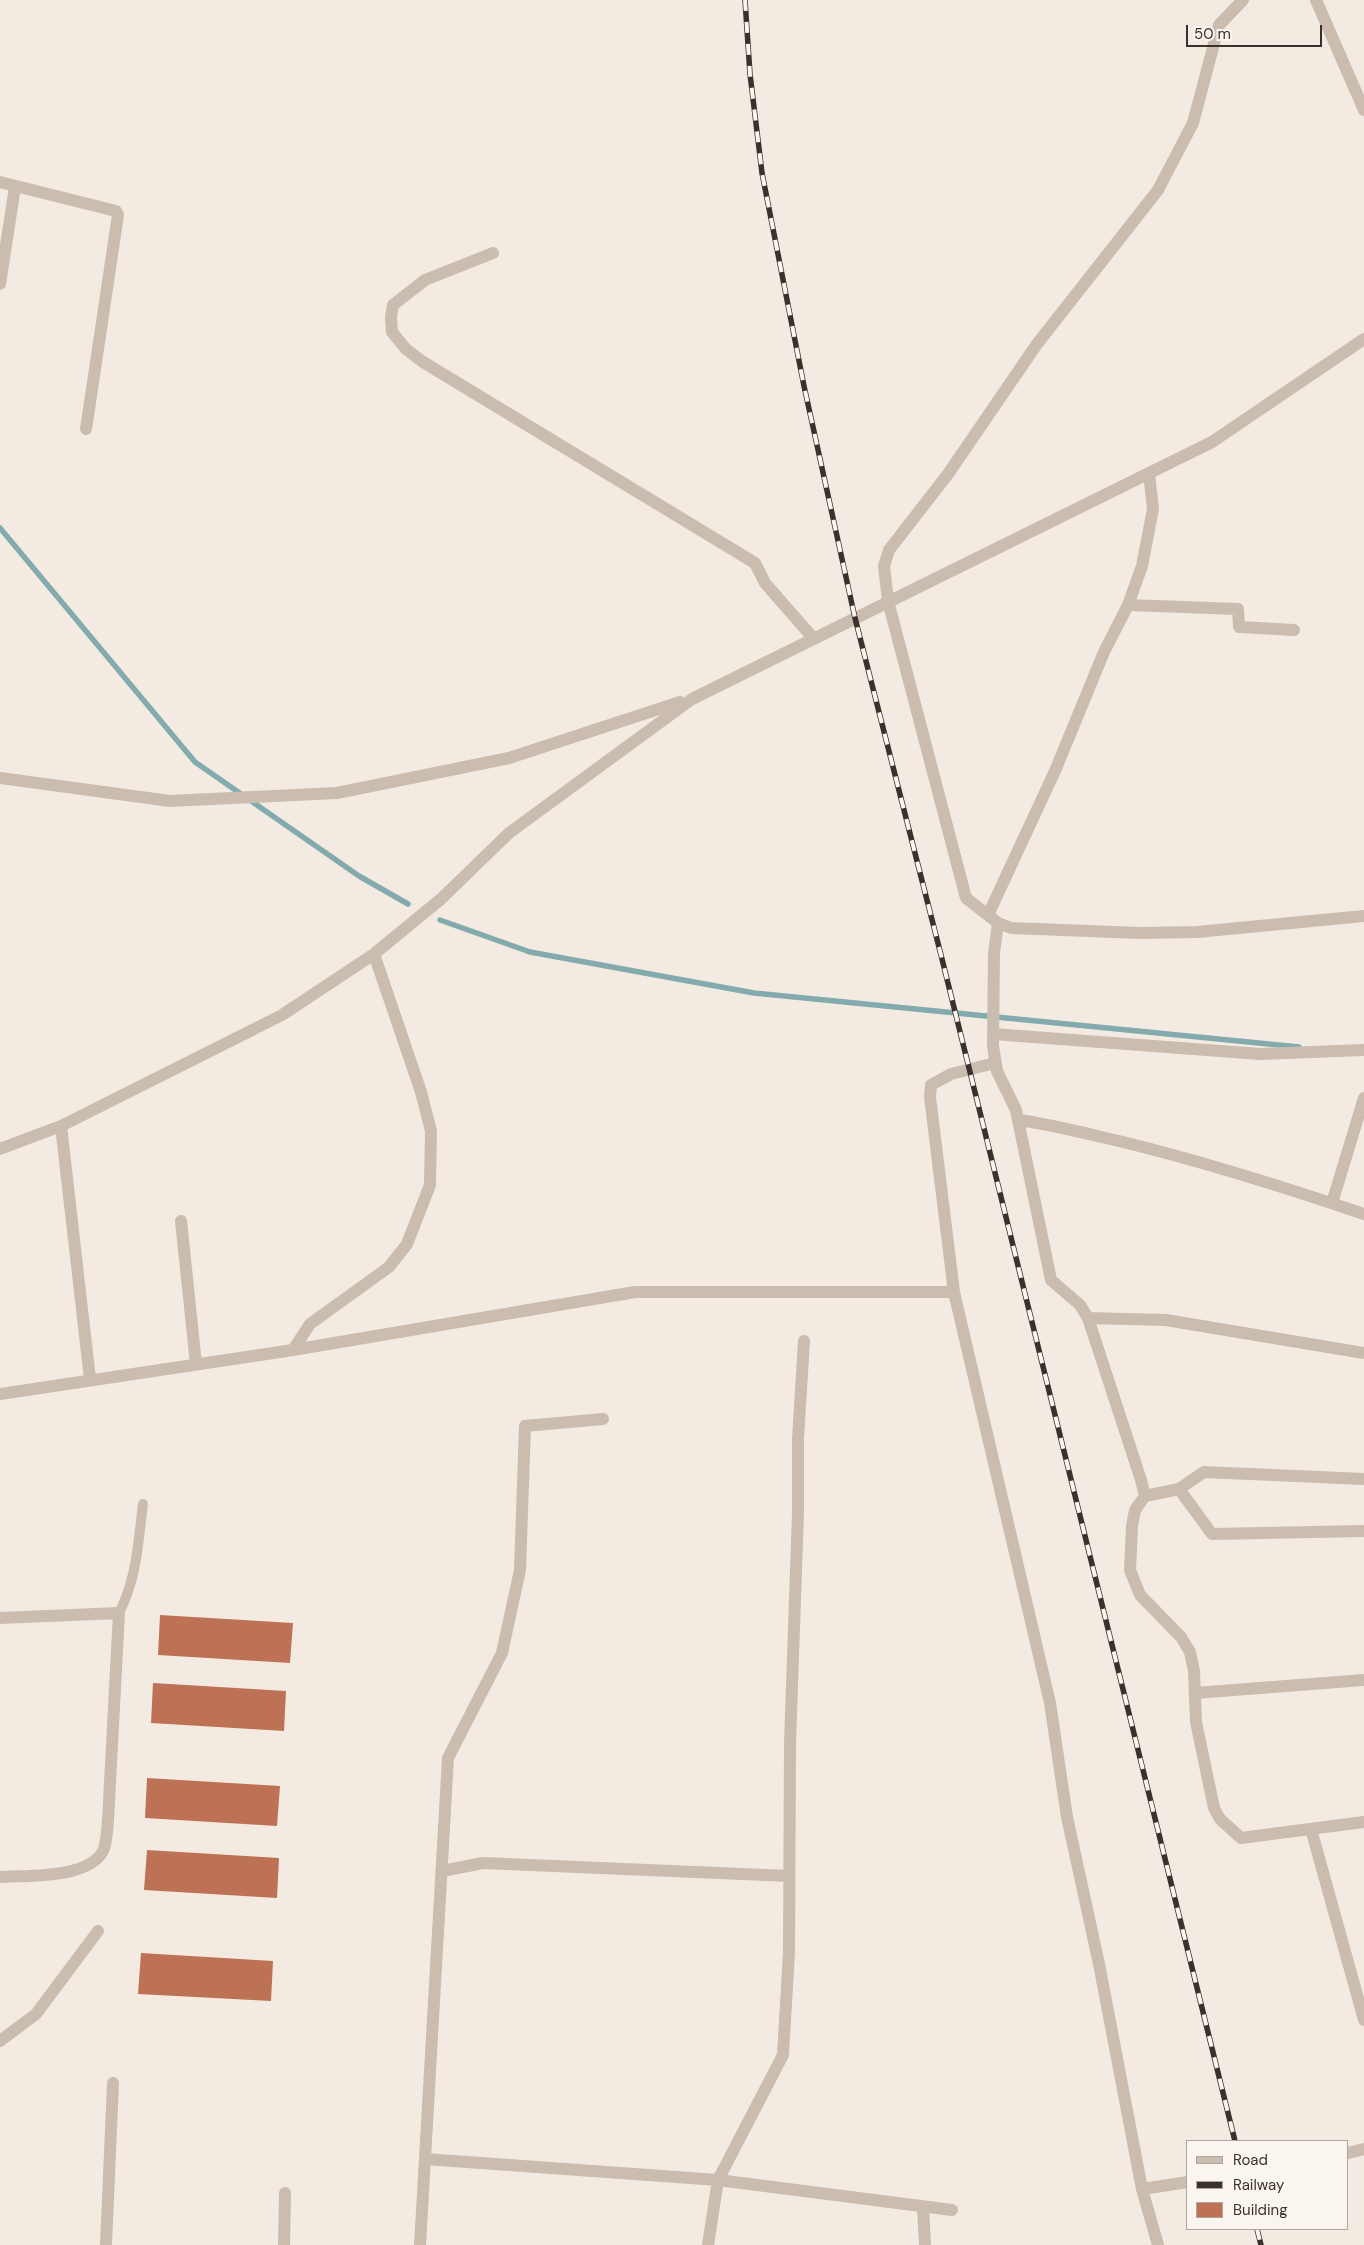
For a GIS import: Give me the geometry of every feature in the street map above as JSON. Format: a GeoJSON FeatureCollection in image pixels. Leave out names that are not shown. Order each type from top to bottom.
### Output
{"type":"FeatureCollection","features":[{"type":"Feature","properties":{"kind":"street"},"geometry":{"type":"LineString","coordinates":[[1243,0],[1219,25],[1208,76],[1193,124],[1158,190],[1037,344],[948,474],[889,550],[884,566],[888,601],[966,898],[993,919],[1011,928],[1140,934],[1197,932],[1364,916]]}},
{"type":"Feature","properties":{"kind":"street"},"geometry":{"type":"LineString","coordinates":[[1316,0],[1364,110]]}},
{"type":"Feature","properties":{"kind":"street"},"geometry":{"type":"LineString","coordinates":[[0,182],[116,211],[118,215],[86,429]]}},
{"type":"Feature","properties":{"kind":"street"},"geometry":{"type":"LineString","coordinates":[[0,284],[15,187]]}},
{"type":"Feature","properties":{"kind":"street"},"geometry":{"type":"LineString","coordinates":[[493,253],[425,280],[393,305],[391,317],[392,332],[406,349],[755,563],[765,583],[813,638]]}},
{"type":"Feature","properties":{"kind":"street"},"geometry":{"type":"LineString","coordinates":[[0,778],[170,801],[337,792],[508,758],[692,699],[1212,442],[1358,349],[1364,339]]}},
{"type":"Feature","properties":{"kind":"street"},"geometry":{"type":"LineString","coordinates":[[1145,1496],[1088,1318],[1080,1305],[1051,1280],[1019,1120],[995,1063],[993,1034],[993,919],[1104,652],[1128,605],[1142,566],[1153,509],[1150,473]]}},
{"type":"Feature","properties":{"kind":"street"},"geometry":{"type":"LineString","coordinates":[[1128,605],[1238,609],[1239,627],[1294,630]]}},
{"type":"Feature","properties":{"kind":"street"},"geometry":{"type":"LineString","coordinates":[[0,1149],[61,1126],[282,1015],[374,954],[441,899],[509,833],[692,699]]}},
{"type":"Feature","properties":{"kind":"street"},"geometry":{"type":"LineString","coordinates":[[293,1350],[310,1324],[389,1267],[407,1244],[430,1185],[431,1130],[421,1092],[374,954]]}},
{"type":"Feature","properties":{"kind":"street"},"geometry":{"type":"LineString","coordinates":[[993,1034],[1260,1054],[1364,1050]]}},
{"type":"Feature","properties":{"kind":"street"},"geometry":{"type":"LineString","coordinates":[[995,1063],[951,1074],[931,1086],[930,1096],[954,1292],[1050,1703],[1067,1818],[1099,1964],[1142,2189],[1158,2245]]}},
{"type":"Feature","properties":{"kind":"street"},"geometry":{"type":"LineString","coordinates":[[1332,1203],[1364,1098]]}},
{"type":"Feature","properties":{"kind":"street"},"geometry":{"type":"LineString","coordinates":[[1019,1120],[1045,1123],[1156,1150],[1261,1180],[1364,1214]]}},
{"type":"Feature","properties":{"kind":"street"},"geometry":{"type":"LineString","coordinates":[[61,1126],[90,1380]]}},
{"type":"Feature","properties":{"kind":"street"},"geometry":{"type":"LineString","coordinates":[[181,1221],[196,1364]]}},
{"type":"Feature","properties":{"kind":"street"},"geometry":{"type":"LineString","coordinates":[[0,1394],[293,1350],[635,1292],[954,1292]]}},
{"type":"Feature","properties":{"kind":"street"},"geometry":{"type":"LineString","coordinates":[[1088,1318],[1166,1320],[1364,1353]]}},
{"type":"Feature","properties":{"kind":"street"},"geometry":{"type":"LineString","coordinates":[[708,2245],[718,2180],[783,2055],[789,1952],[790,1743],[798,1513],[798,1439],[804,1340]]}},
{"type":"Feature","properties":{"kind":"street"},"geometry":{"type":"LineString","coordinates":[[420,2245],[448,1758],[502,1653],[520,1570],[524,1426],[604,1419]]}},
{"type":"Feature","properties":{"kind":"street"},"geometry":{"type":"LineString","coordinates":[[1364,1479],[1204,1472],[1179,1489],[1145,1496],[1135,1510],[1130,1560],[1132,1580],[1140,1595],[1170,1625],[1185,1644],[1194,1671],[1196,1722],[1205,1773],[1210,1794],[1220,1819],[1241,1838],[1364,1822]]}},
{"type":"Feature","properties":{"kind":"street"},"geometry":{"type":"LineString","coordinates":[[1179,1489],[1212,1534],[1364,1532]]}},
{"type":"Feature","properties":{"kind":"street"},"geometry":{"type":"LineString","coordinates":[[0,1618],[119,1613],[108,1820],[103,1850],[94,1862],[72,1872],[0,1877]]}},
{"type":"Feature","properties":{"kind":"street"},"geometry":{"type":"LineString","coordinates":[[1195,1693],[1364,1680]]}},
{"type":"Feature","properties":{"kind":"street"},"geometry":{"type":"LineString","coordinates":[[1311,1829],[1364,2020]]}},
{"type":"Feature","properties":{"kind":"street"},"geometry":{"type":"LineString","coordinates":[[442,1871],[483,1863],[790,1876]]}},
{"type":"Feature","properties":{"kind":"street"},"geometry":{"type":"LineString","coordinates":[[0,2041],[36,2014],[98,1931]]}},
{"type":"Feature","properties":{"kind":"street"},"geometry":{"type":"LineString","coordinates":[[106,2245],[113,2083]]}},
{"type":"Feature","properties":{"kind":"street"},"geometry":{"type":"LineString","coordinates":[[1349,2153],[1364,2149]]}},
{"type":"Feature","properties":{"kind":"street"},"geometry":{"type":"LineString","coordinates":[[425,2159],[718,2180],[952,2210]]}},
{"type":"Feature","properties":{"kind":"street"},"geometry":{"type":"LineString","coordinates":[[1142,2189],[1186,2182]]}},
{"type":"Feature","properties":{"kind":"street"},"geometry":{"type":"LineString","coordinates":[[284,2245],[285,2193]]}},
{"type":"Feature","properties":{"kind":"street"},"geometry":{"type":"LineString","coordinates":[[923,2207],[925,2245]]}},
{"type":"Feature","properties":{"kind":"lane"},"geometry":{"type":"LineString","coordinates":[[119,1613],[130,1592],[134,1577],[143,1504]]}},
{"type":"Feature","properties":{"kind":"building"},"geometry":{"type":"Polygon","coordinates":[[[160,1615],[293,1623],[290,1663],[158,1655],[160,1615]]]}},
{"type":"Feature","properties":{"kind":"building"},"geometry":{"type":"Polygon","coordinates":[[[153,1683],[286,1691],[284,1731],[151,1723],[153,1683]]]}},
{"type":"Feature","properties":{"kind":"building"},"geometry":{"type":"Polygon","coordinates":[[[147,1778],[280,1786],[277,1826],[145,1818],[147,1778]]]}},
{"type":"Feature","properties":{"kind":"building"},"geometry":{"type":"Polygon","coordinates":[[[147,1850],[279,1858],[277,1898],[144,1890],[147,1850]]]}},
{"type":"Feature","properties":{"kind":"building"},"geometry":{"type":"Polygon","coordinates":[[[141,1953],[273,1961],[271,2001],[138,1994],[141,1953]]]}},
{"type":"Feature","properties":{"kind":"waterway"},"geometry":{"type":"LineString","coordinates":[[0,528],[195,762],[359,876],[408,904]]}},
{"type":"Feature","properties":{"kind":"waterway"},"geometry":{"type":"LineString","coordinates":[[440,920],[530,952],[754,993],[1299,1047]]}},
{"type":"Feature","properties":{"kind":"railway"},"geometry":{"type":"LineString","coordinates":[[745,0],[750,74],[762,173],[804,386],[855,618],[941,955],[1235,2140]]}},
{"type":"Feature","properties":{"kind":"railway"},"geometry":{"type":"LineString","coordinates":[[1257,2230],[1261,2245]]}}]}
